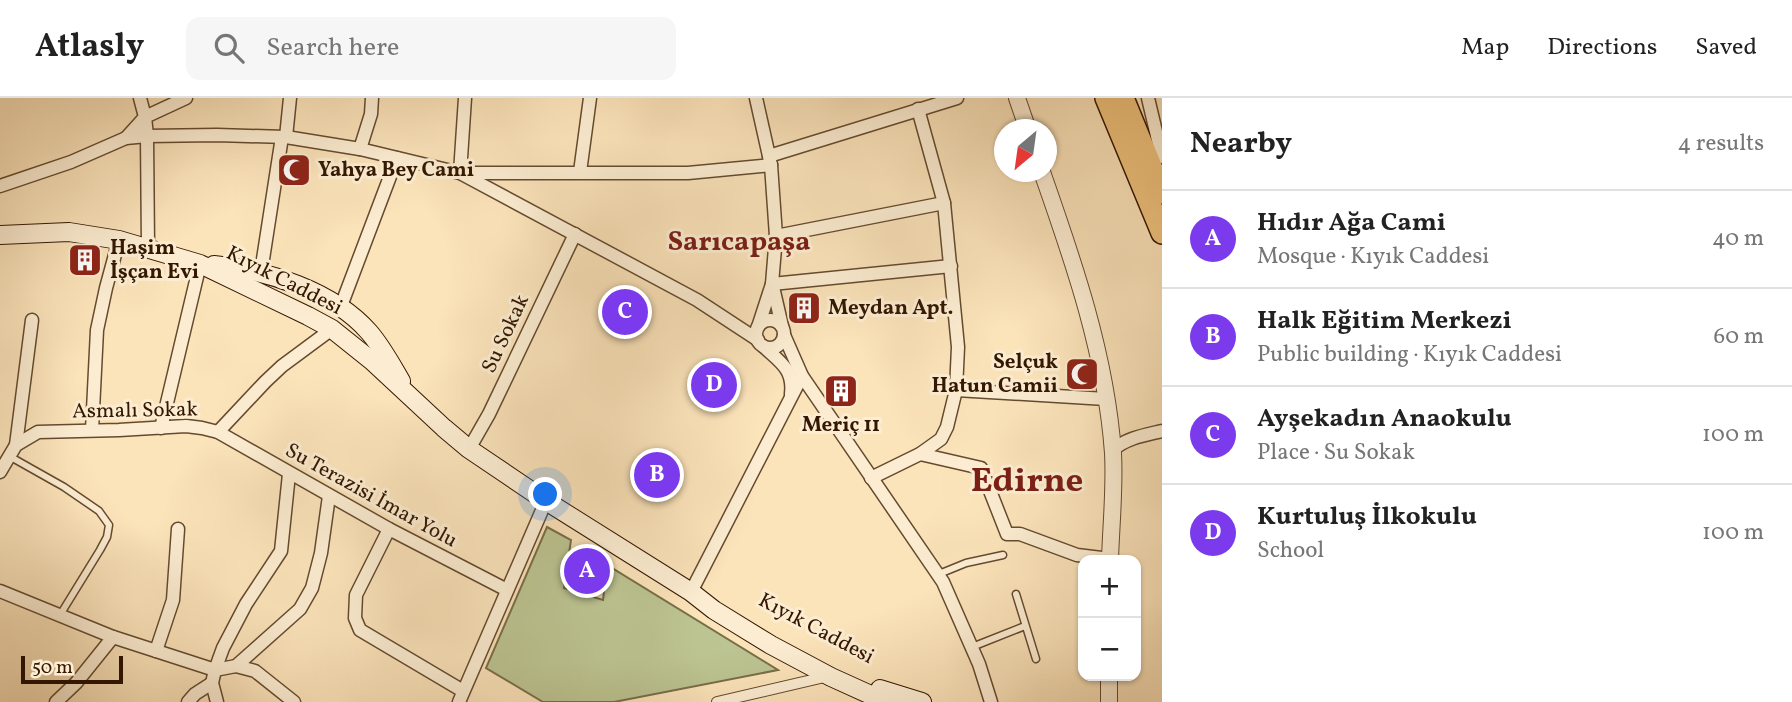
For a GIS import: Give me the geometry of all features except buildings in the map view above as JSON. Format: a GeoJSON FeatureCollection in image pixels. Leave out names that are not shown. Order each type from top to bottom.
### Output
{"type":"FeatureCollection","features":[{"type":"Feature","properties":{"kind":"main road"},"geometry":{"type":"LineString","coordinates":[[1106,98],[1162,233]]}},
{"type":"Feature","properties":{"kind":"main road"},"geometry":{"type":"LineString","coordinates":[[1123,98],[1162,193]]}},
{"type":"Feature","properties":{"kind":"main road","name":"Kıyık Caddesi"},"geometry":{"type":"LineString","coordinates":[[0,235],[69,232],[119,240],[200,264],[309,316],[332,329],[372,361],[469,449],[546,501],[771,645],[830,676],[891,702]]}},
{"type":"Feature","properties":{"kind":"main road","name":"Kıyık Caddesi"},"geometry":{"type":"LineString","coordinates":[[200,264],[261,272],[298,285],[341,306],[368,330],[408,395]]}},
{"type":"Feature","properties":{"kind":"main road","name":"Kıyık Caddesi"},"geometry":{"type":"LineString","coordinates":[[691,592],[707,596],[852,677],[922,702]]}},
{"type":"Feature","properties":{"kind":"street"},"geometry":{"type":"LineString","coordinates":[[140,98],[147,136],[148,248]]}},
{"type":"Feature","properties":{"kind":"street"},"geometry":{"type":"LineString","coordinates":[[126,138],[145,117],[186,98]]}},
{"type":"Feature","properties":{"kind":"street"},"geometry":{"type":"LineString","coordinates":[[261,272],[290,98]]}},
{"type":"Feature","properties":{"kind":"street"},"geometry":{"type":"LineString","coordinates":[[360,149],[372,114],[372,98]]}},
{"type":"Feature","properties":{"kind":"street"},"geometry":{"type":"LineString","coordinates":[[460,173],[465,98]]}},
{"type":"Feature","properties":{"kind":"street"},"geometry":{"type":"LineString","coordinates":[[580,172],[590,98]]}},
{"type":"Feature","properties":{"kind":"street"},"geometry":{"type":"LineString","coordinates":[[756,98],[770,161],[776,236],[772,284],[759,337]]}},
{"type":"Feature","properties":{"kind":"street"},"geometry":{"type":"LineString","coordinates":[[0,186],[71,162],[126,138],[147,136],[284,137],[360,149],[460,173],[688,173],[770,161],[957,98]]}},
{"type":"Feature","properties":{"kind":"street"},"geometry":{"type":"LineString","coordinates":[[1017,98],[1024,119]]}},
{"type":"Feature","properties":{"kind":"street"},"geometry":{"type":"LineString","coordinates":[[1148,98],[1162,157]]}},
{"type":"Feature","properties":{"kind":"street"},"geometry":{"type":"LineString","coordinates":[[871,478],[920,454],[941,439],[947,427],[956,390],[958,347],[944,204],[918,109]]}},
{"type":"Feature","properties":{"kind":"street"},"geometry":{"type":"LineString","coordinates":[[341,306],[397,158]]}},
{"type":"Feature","properties":{"kind":"street"},"geometry":{"type":"LineString","coordinates":[[460,173],[697,300],[759,337],[768,347],[780,343],[783,330]]}},
{"type":"Feature","properties":{"kind":"street"},"geometry":{"type":"LineString","coordinates":[[1045,182],[1093,327],[1106,399],[1113,450],[1110,555]]}},
{"type":"Feature","properties":{"kind":"street"},"geometry":{"type":"LineString","coordinates":[[776,236],[944,204]]}},
{"type":"Feature","properties":{"kind":"street","name":"Su Sokak"},"geometry":{"type":"LineString","coordinates":[[469,449],[489,414],[575,234]]}},
{"type":"Feature","properties":{"kind":"street"},"geometry":{"type":"LineString","coordinates":[[92,430],[97,330],[119,240]]}},
{"type":"Feature","properties":{"kind":"street"},"geometry":{"type":"LineString","coordinates":[[161,428],[200,264]]}},
{"type":"Feature","properties":{"kind":"street"},"geometry":{"type":"LineString","coordinates":[[772,284],[951,266]]}},
{"type":"Feature","properties":{"kind":"street"},"geometry":{"type":"LineString","coordinates":[[772,284],[783,330],[802,376],[938,575],[979,664],[990,702]]}},
{"type":"Feature","properties":{"kind":"street"},"geometry":{"type":"LineString","coordinates":[[0,472],[13,451],[32,320]]}},
{"type":"Feature","properties":{"kind":"street"},"geometry":{"type":"LineString","coordinates":[[783,330],[775,321],[770,320],[761,323],[759,337],[788,370],[792,384],[790,398]]}},
{"type":"Feature","properties":{"kind":"street","name":"Asmalı Sokak"},"geometry":{"type":"LineString","coordinates":[[13,451],[38,432],[186,426],[218,432],[282,366],[332,329]]}},
{"type":"Feature","properties":{"kind":"street"},"geometry":{"type":"LineString","coordinates":[[691,592],[802,376]]}},
{"type":"Feature","properties":{"kind":"street"},"geometry":{"type":"LineString","coordinates":[[956,390],[1106,399]]}},
{"type":"Feature","properties":{"kind":"street"},"geometry":{"type":"LineString","coordinates":[[1113,450],[1128,440],[1162,431]]}},
{"type":"Feature","properties":{"kind":"street","name":"Su Terazisi İmar Yolu"},"geometry":{"type":"LineString","coordinates":[[218,432],[389,529],[507,590]]}},
{"type":"Feature","properties":{"kind":"street"},"geometry":{"type":"LineString","coordinates":[[920,454],[981,468],[1007,534],[1020,534],[1078,555]]}},
{"type":"Feature","properties":{"kind":"street"},"geometry":{"type":"LineString","coordinates":[[217,702],[212,683],[230,633],[281,551],[289,474]]}},
{"type":"Feature","properties":{"kind":"street"},"geometry":{"type":"LineString","coordinates":[[236,666],[300,609],[312,588],[321,553],[329,496]]}},
{"type":"Feature","properties":{"kind":"street"},"geometry":{"type":"LineString","coordinates":[[389,529],[356,595],[355,618],[360,630],[461,697],[546,501]]}},
{"type":"Feature","properties":{"kind":"street"},"geometry":{"type":"LineString","coordinates":[[156,651],[173,600],[178,529]]}},
{"type":"Feature","properties":{"kind":"street"},"geometry":{"type":"LineString","coordinates":[[0,592],[113,637],[215,670],[236,666],[255,671],[294,702]]}},
{"type":"Feature","properties":{"kind":"street"},"geometry":{"type":"LineString","coordinates":[[56,702],[76,683],[113,637]]}},
{"type":"Feature","properties":{"kind":"street"},"geometry":{"type":"LineString","coordinates":[[718,702],[830,676]]}},
{"type":"Feature","properties":{"kind":"street"},"geometry":{"type":"LineString","coordinates":[[1108,702],[1109,681]]}},
{"type":"Feature","properties":{"kind":"street"},"geometry":{"type":"LineString","coordinates":[[188,702],[212,683]]}},
{"type":"Feature","properties":{"kind":"lane"},"geometry":{"type":"LineString","coordinates":[[13,451],[99,511],[109,525],[107,537],[100,550],[59,617]]}},
{"type":"Feature","properties":{"kind":"lane"},"geometry":{"type":"LineString","coordinates":[[938,575],[966,563],[1003,555]]}},
{"type":"Feature","properties":{"kind":"lane"},"geometry":{"type":"LineString","coordinates":[[1016,594],[1036,659]]}},
{"type":"Feature","properties":{"kind":"lane"},"geometry":{"type":"LineString","coordinates":[[972,647],[1026,626]]}},
{"type":"Feature","properties":{"kind":"green space"},"geometry":{"type":"Polygon","coordinates":[[[547,527],[571,540],[564,588],[603,600],[607,565],[778,670],[614,702],[543,702],[486,668],[547,527]]]}},
{"type":"Feature","properties":{"kind":"place","name":"Yahya Bey Cami"},"geometry":{"type":"Point","coordinates":[294,170]}},
{"type":"Feature","properties":{"kind":"place","name":"Haşim İşçan Evi"},"geometry":{"type":"Point","coordinates":[85,260]}},
{"type":"Feature","properties":{"kind":"place","name":"Meydan Apt."},"geometry":{"type":"Point","coordinates":[804,308]}},
{"type":"Feature","properties":{"kind":"place","name":"Ayşekadın Anaokulu"},"geometry":{"type":"Point","coordinates":[625,312]}},
{"type":"Feature","properties":{"kind":"place","name":"Selçuk Hatun Camii"},"geometry":{"type":"Point","coordinates":[1082,374]}},
{"type":"Feature","properties":{"kind":"place","name":"Kurtuluş İlkokulu"},"geometry":{"type":"Point","coordinates":[714,385]}},
{"type":"Feature","properties":{"kind":"place","name":"Meriç 11"},"geometry":{"type":"Point","coordinates":[841,391]}},
{"type":"Feature","properties":{"kind":"place","name":"Halk Eğitim Merkezi"},"geometry":{"type":"Point","coordinates":[657,475]}},
{"type":"Feature","properties":{"kind":"place","name":"Hıdır Ağa Cami"},"geometry":{"type":"Point","coordinates":[587,571]}},
{"type":"Feature","properties":{"kind":"district","name":"Sarıcapaşa"},"geometry":{"type":"Point","coordinates":[739,242]}},
{"type":"Feature","properties":{"kind":"district","name":"Edirne"},"geometry":{"type":"Point","coordinates":[1027,482]}}]}
